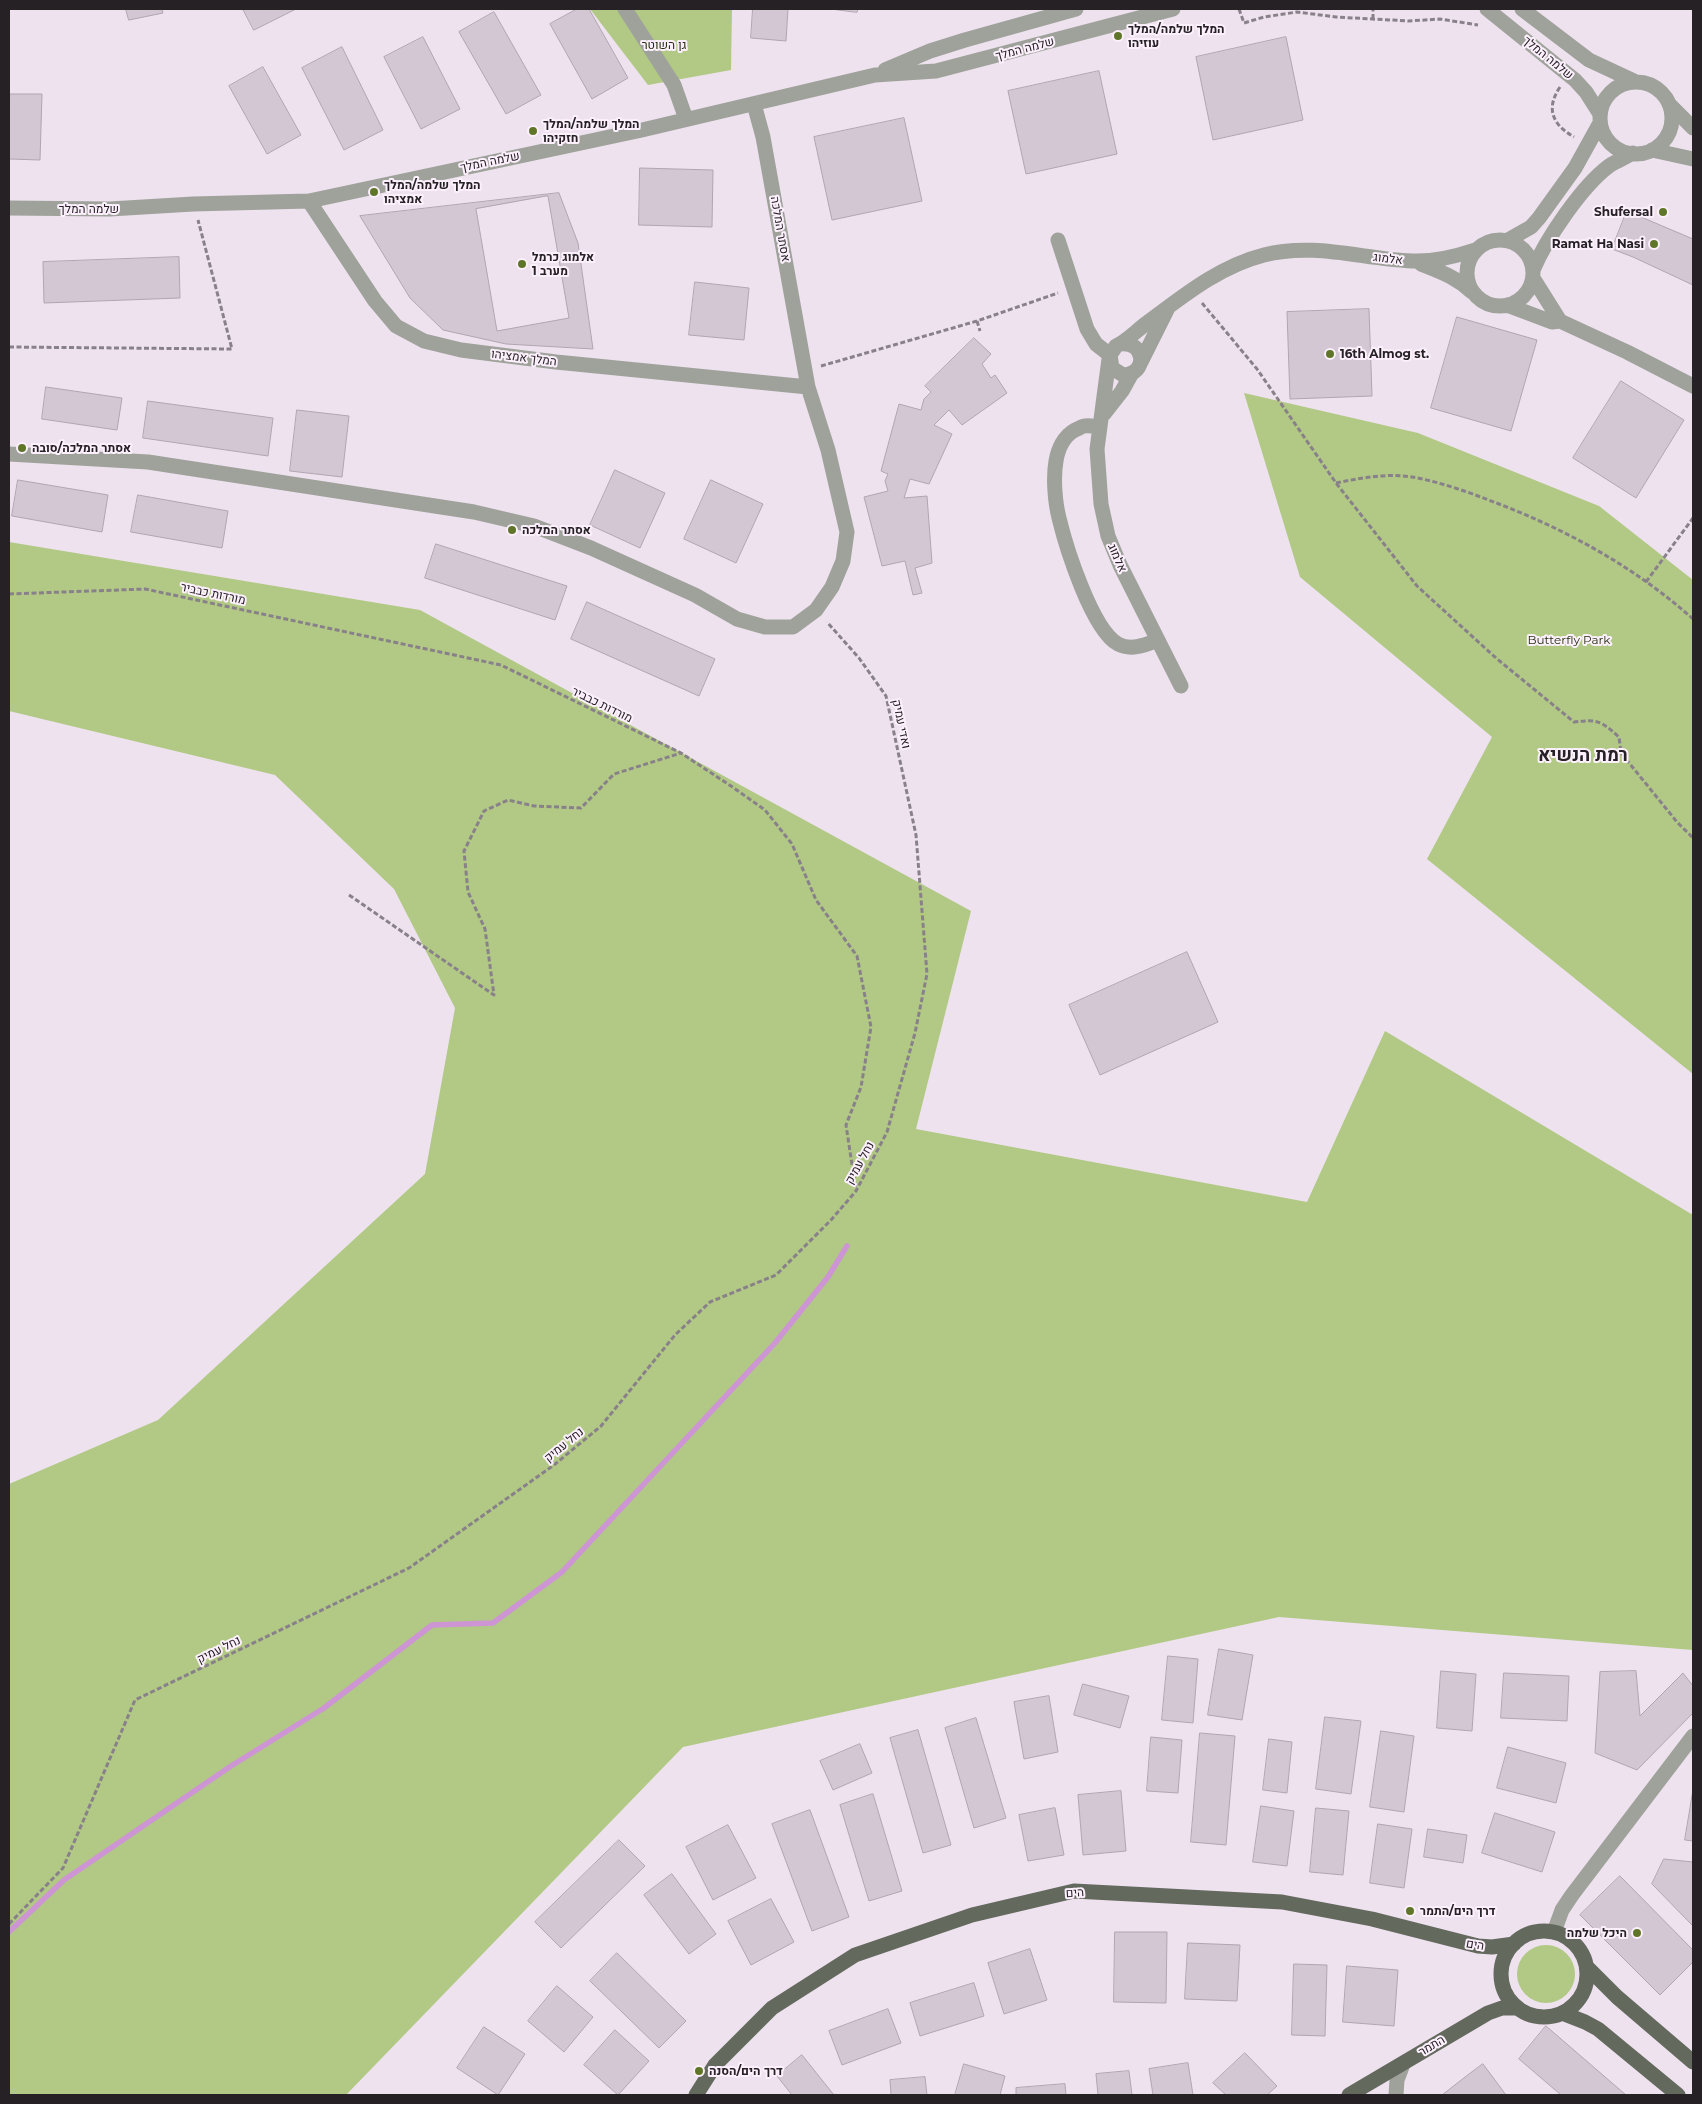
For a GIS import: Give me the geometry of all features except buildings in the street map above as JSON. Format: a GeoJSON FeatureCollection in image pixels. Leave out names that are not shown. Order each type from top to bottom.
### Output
{"type":"FeatureCollection","features":[{"type":"Feature","properties":{"kind":"main road","name":"הים"},"geometry":{"type":"LineString","coordinates":[[696,2095],[716,2065],[772,2008],[855,1956],[972,1915],[1074,1891],[1282,1902],[1372,1919],[1478,1946],[1492,1947],[1514,1944]]}},
{"type":"Feature","properties":{"kind":"main road"},"geometry":{"type":"LineString","coordinates":[[1533,1932],[1554,1932],[1566,1936],[1576,1944],[1583,1955],[1587,1967],[1584,1989],[1579,1999],[1562,2013],[1551,2016],[1528,2014],[1518,2008],[1504,1988],[1503,1964],[1514,1944],[1522,1937],[1533,1932]]}},
{"type":"Feature","properties":{"kind":"main road"},"geometry":{"type":"LineString","coordinates":[[1587,1967],[1617,1997],[1693,2062]]}},
{"type":"Feature","properties":{"kind":"main road","name":"התמר"},"geometry":{"type":"LineString","coordinates":[[1349,2095],[1488,2013],[1502,2008],[1518,2008]]}},
{"type":"Feature","properties":{"kind":"main road"},"geometry":{"type":"LineString","coordinates":[[1562,2013],[1598,2029],[1678,2095]]}},
{"type":"Feature","properties":{"kind":"street"},"geometry":{"type":"LineString","coordinates":[[625,9],[674,86],[686,120]]}},
{"type":"Feature","properties":{"kind":"street","name":"שלמה המלך"},"geometry":{"type":"LineString","coordinates":[[9,208],[110,209],[193,204],[309,201],[686,120],[875,75],[930,51],[1076,9]]}},
{"type":"Feature","properties":{"kind":"street","name":"שלמה המלך"},"geometry":{"type":"LineString","coordinates":[[875,75],[936,72],[1173,9]]}},
{"type":"Feature","properties":{"kind":"street","name":"שלמה המלך"},"geometry":{"type":"LineString","coordinates":[[1487,9],[1570,76],[1586,92],[1600,119]]}},
{"type":"Feature","properties":{"kind":"street","name":"שלמה המלך"},"geometry":{"type":"LineString","coordinates":[[1522,9],[1589,60],[1634,81]]}},
{"type":"Feature","properties":{"kind":"street"},"geometry":{"type":"LineString","coordinates":[[1693,128],[1669,104],[1663,94],[1646,83],[1634,81],[1621,85],[1611,91],[1603,102],[1600,119],[1587,148],[1539,218],[1531,227],[1508,240],[1492,240],[1480,246],[1470,257],[1466,270],[1472,292],[1483,302],[1491,305],[1507,306],[1552,322],[1560,321],[1628,352],[1693,386]]}},
{"type":"Feature","properties":{"kind":"street","name":"אסתר המלכה"},"geometry":{"type":"LineString","coordinates":[[9,454],[148,462],[474,512],[534,526],[591,548],[696,595],[737,619],[765,627],[793,627],[816,610],[832,587],[843,561],[847,532],[828,450],[808,387],[763,137],[754,104]]}},
{"type":"Feature","properties":{"kind":"street"},"geometry":{"type":"LineString","coordinates":[[1652,150],[1666,136],[1670,126],[1672,115],[1669,104]]}},
{"type":"Feature","properties":{"kind":"street"},"geometry":{"type":"LineString","coordinates":[[1600,119],[1604,134],[1611,144],[1622,151],[1633,154]]}},
{"type":"Feature","properties":{"kind":"street"},"geometry":{"type":"LineString","coordinates":[[1507,306],[1522,298],[1531,285],[1533,274],[1552,233],[1594,180],[1609,166],[1633,154],[1652,150],[1693,159]]}},
{"type":"Feature","properties":{"kind":"street","name":"המלך אמציהו"},"geometry":{"type":"LineString","coordinates":[[309,201],[375,302],[396,326],[424,340],[461,350],[556,362],[808,387]]}},
{"type":"Feature","properties":{"kind":"street"},"geometry":{"type":"LineString","coordinates":[[1058,240],[1082,318],[1091,338],[1096,344],[1113,353]]}},
{"type":"Feature","properties":{"kind":"street"},"geometry":{"type":"LineString","coordinates":[[1508,240],[1525,250],[1532,263],[1533,274],[1560,321]]}},
{"type":"Feature","properties":{"kind":"street","name":"אלמוג"},"geometry":{"type":"LineString","coordinates":[[1181,686],[1120,565],[1108,536],[1100,504],[1097,449],[1113,353],[1191,290],[1236,265],[1265,254],[1306,250],[1331,251],[1412,261],[1437,260],[1475,250]]}},
{"type":"Feature","properties":{"kind":"street","name":"אלמוג"},"geometry":{"type":"LineString","coordinates":[[1412,261],[1447,273],[1461,281],[1472,292]]}},
{"type":"Feature","properties":{"kind":"street","name":"אלמוג"},"geometry":{"type":"LineString","coordinates":[[1101,423],[1114,399],[1122,391],[1136,368],[1169,307]]}},
{"type":"Feature","properties":{"kind":"street"},"geometry":{"type":"LineString","coordinates":[[1128,344],[1136,348],[1140,356],[1136,368],[1123,375],[1118,373],[1112,368],[1113,353],[1128,344]]}},
{"type":"Feature","properties":{"kind":"street"},"geometry":{"type":"LineString","coordinates":[[1101,423],[1084,426],[1070,433],[1060,447],[1056,462],[1055,481],[1059,517],[1082,590],[1106,634],[1116,643],[1125,647],[1138,647],[1158,640]]}},
{"type":"Feature","properties":{"kind":"street"},"geometry":{"type":"LineString","coordinates":[[1554,1932],[1562,1910],[1693,1736]]}},
{"type":"Feature","properties":{"kind":"street"},"geometry":{"type":"LineString","coordinates":[[1396,2095],[1397,2080],[1403,2064]]}},
{"type":"Feature","properties":{"kind":"path"},"geometry":{"type":"LineString","coordinates":[[1239,9],[1244,23],[1264,17],[1297,12],[1409,21],[1440,19],[1482,26]]}},
{"type":"Feature","properties":{"kind":"path"},"geometry":{"type":"LineString","coordinates":[[1373,9],[1373,19]]}},
{"type":"Feature","properties":{"kind":"path"},"geometry":{"type":"LineString","coordinates":[[1570,76],[1563,82],[1554,97],[1553,113],[1558,125],[1587,148]]}},
{"type":"Feature","properties":{"kind":"path"},"geometry":{"type":"LineString","coordinates":[[9,347],[232,349],[193,204]]}},
{"type":"Feature","properties":{"kind":"path"},"geometry":{"type":"LineString","coordinates":[[805,370],[977,320],[1073,288]]}},
{"type":"Feature","properties":{"kind":"path"},"geometry":{"type":"LineString","coordinates":[[1191,290],[1257,369],[1336,483],[1417,586],[1496,658],[1574,722],[1594,720],[1607,727],[1619,737],[1621,753],[1677,822],[1693,838]]}},
{"type":"Feature","properties":{"kind":"path"},"geometry":{"type":"LineString","coordinates":[[977,320],[980,331]]}},
{"type":"Feature","properties":{"kind":"path"},"geometry":{"type":"LineString","coordinates":[[1336,483],[1372,476],[1411,477],[1469,492],[1528,515],[1599,549],[1674,602],[1693,619]]}},
{"type":"Feature","properties":{"kind":"path"},"geometry":{"type":"LineString","coordinates":[[1646,582],[1693,518]]}},
{"type":"Feature","properties":{"kind":"path","name":"מורדות כבביר"},"geometry":{"type":"LineString","coordinates":[[9,594],[145,589],[501,665],[681,753],[766,810],[792,844],[816,900],[857,956],[871,1027],[861,1087],[846,1125],[856,1191]]}},
{"type":"Feature","properties":{"kind":"path","name":"ואדי עמיק"},"geometry":{"type":"LineString","coordinates":[[816,610],[859,658],[886,696],[916,835]]}},
{"type":"Feature","properties":{"kind":"path"},"geometry":{"type":"LineString","coordinates":[[350,895],[494,996],[485,929],[468,892],[464,851],[484,810],[508,800],[534,806],[581,808],[614,774],[681,753]]}},
{"type":"Feature","properties":{"kind":"path","name":"נחל עמיק"},"geometry":{"type":"LineString","coordinates":[[9,1924],[62,1868],[135,1700],[409,1568],[554,1465],[601,1426],[675,1335],[710,1302],[776,1275],[856,1191],[887,1132],[915,1032],[927,974],[916,835]]}},
{"type":"Feature","properties":{"kind":"green space","name":"גן השוטר"},"geometry":{"type":"Polygon","coordinates":[[[590,9],[732,9],[731,70],[648,85],[590,9]]]}},
{"type":"Feature","properties":{"kind":"green space","name":"Butterfly Park"},"geometry":{"type":"Polygon","coordinates":[[[1244,393],[1418,433],[1599,506],[1693,580],[1693,1074],[1427,859],[1492,737],[1300,577],[1244,393]]]}},
{"type":"Feature","properties":{"kind":"green space"},"geometry":{"type":"Polygon","coordinates":[[[9,542],[420,610],[971,911],[916,1129],[1307,1202],[1385,1031],[1693,1215],[1693,1650],[1279,1617],[683,1747],[346,2095],[9,2095],[9,1484],[158,1420],[425,1174],[455,1008],[394,889],[275,775],[9,711],[9,542]]]}},
{"type":"Feature","properties":{"kind":"green space"},"geometry":{"type":"Polygon","coordinates":[[[1540,1945],[1552,1945],[1562,1949],[1571,1958],[1575,1980],[1567,1995],[1552,2003],[1540,2003],[1530,1999],[1521,1990],[1517,1980],[1517,1968],[1521,1958],[1530,1949],[1540,1945]]]}},
{"type":"Feature","properties":{"kind":"waterway"},"geometry":{"type":"LineString","coordinates":[[9,1932],[64,1880],[231,1766],[324,1708],[432,1625],[493,1623],[562,1572],[775,1343],[828,1277],[847,1246]]}},
{"type":"Feature","properties":{"kind":"place","name":"המלך שלמה/המלך עוזיהו"},"geometry":{"type":"Point","coordinates":[1118,36]}},
{"type":"Feature","properties":{"kind":"place","name":"המלך שלמה/המלך חזקיהו"},"geometry":{"type":"Point","coordinates":[533,131]}},
{"type":"Feature","properties":{"kind":"place","name":"המלך שלמה/המלך אמציהו"},"geometry":{"type":"Point","coordinates":[374,192]}},
{"type":"Feature","properties":{"kind":"place","name":"Shufersal"},"geometry":{"type":"Point","coordinates":[1663,212]}},
{"type":"Feature","properties":{"kind":"place","name":"Ramat Ha Nasi"},"geometry":{"type":"Point","coordinates":[1654,244]}},
{"type":"Feature","properties":{"kind":"place","name":"אלמוג כרמל מערב 1"},"geometry":{"type":"Point","coordinates":[522,264]}},
{"type":"Feature","properties":{"kind":"place","name":"16th Almog st."},"geometry":{"type":"Point","coordinates":[1330,354]}},
{"type":"Feature","properties":{"kind":"place","name":"אסתר המלכה/סובה"},"geometry":{"type":"Point","coordinates":[22,448]}},
{"type":"Feature","properties":{"kind":"place","name":"אסתר המלכה"},"geometry":{"type":"Point","coordinates":[512,530]}},
{"type":"Feature","properties":{"kind":"place","name":"דרך הים/התמר"},"geometry":{"type":"Point","coordinates":[1410,1911]}},
{"type":"Feature","properties":{"kind":"place","name":"היכל שלמה"},"geometry":{"type":"Point","coordinates":[1637,1933]}},
{"type":"Feature","properties":{"kind":"place","name":"דרך הים/הסנה"},"geometry":{"type":"Point","coordinates":[699,2071]}},
{"type":"Feature","properties":{"kind":"district","name":"רמת הנשיא"},"geometry":{"type":"Point","coordinates":[1583,756]}}]}
